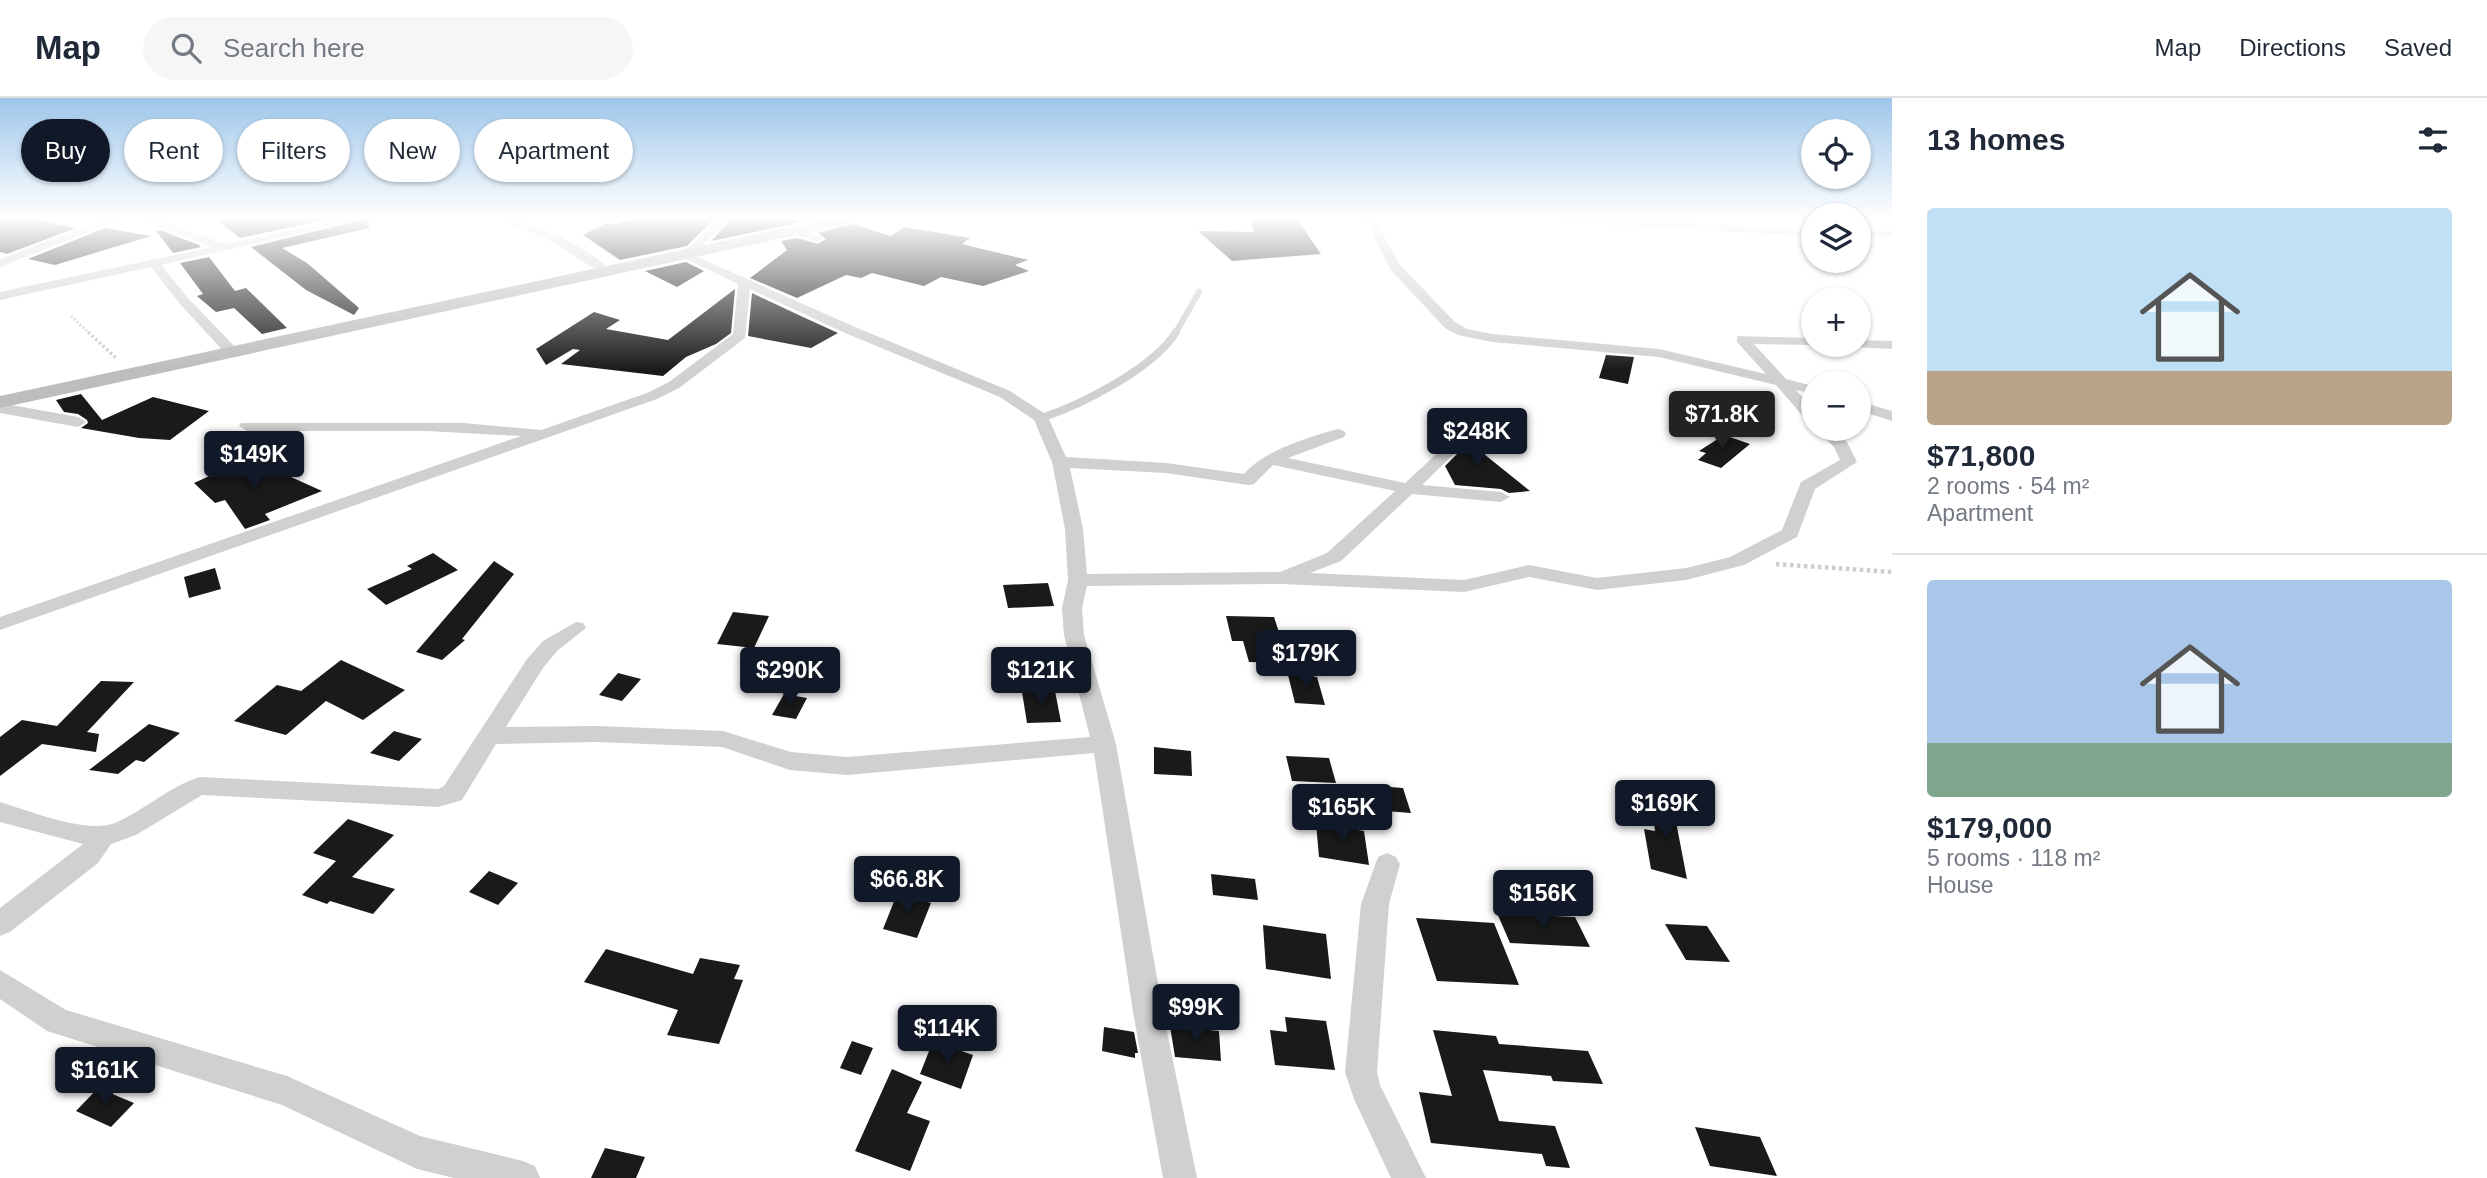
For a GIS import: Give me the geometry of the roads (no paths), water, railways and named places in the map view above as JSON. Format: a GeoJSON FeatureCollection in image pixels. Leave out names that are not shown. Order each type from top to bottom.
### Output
{"type":"FeatureCollection","features":[{"type":"Feature","properties":{"kind":"street"},"geometry":{"type":"LineString","coordinates":[[0,296],[120,269]]}},
{"type":"Feature","properties":{"kind":"street"},"geometry":{"type":"LineString","coordinates":[[159,269],[184,301],[233,353]]}},
{"type":"Feature","properties":{"kind":"street"},"geometry":{"type":"LineString","coordinates":[[719,269],[850,330],[1005,394],[1041,418],[1060,462],[1074,529],[1078,580],[1072,608],[1074,635],[1104,744],[1148,1012],[1180,1178]]}},
{"type":"Feature","properties":{"kind":"street"},"geometry":{"type":"LineString","coordinates":[[1397,269],[1450,325],[1463,332],[1492,338],[1659,353],[1801,388]]}},
{"type":"Feature","properties":{"kind":"street"},"geometry":{"type":"LineString","coordinates":[[0,402],[605,270]]}},
{"type":"Feature","properties":{"kind":"street"},"geometry":{"type":"LineString","coordinates":[[0,281],[33,289]]}},
{"type":"Feature","properties":{"kind":"street"},"geometry":{"type":"LineString","coordinates":[[0,624],[652,396],[674,385],[740,335],[744,282]]}},
{"type":"Feature","properties":{"kind":"street"},"geometry":{"type":"LineString","coordinates":[[1801,341],[1742,339],[1801,404]]}},
{"type":"Feature","properties":{"kind":"street"},"geometry":{"type":"LineString","coordinates":[[1871,344],[1892,345]]}},
{"type":"Feature","properties":{"kind":"street"},"geometry":{"type":"LineString","coordinates":[[0,408],[78,422]]}},
{"type":"Feature","properties":{"kind":"street"},"geometry":{"type":"LineString","coordinates":[[1871,409],[1892,416]]}},
{"type":"Feature","properties":{"kind":"street"},"geometry":{"type":"LineString","coordinates":[[247,426],[336,429],[468,426],[540,434]]}},
{"type":"Feature","properties":{"kind":"street"},"geometry":{"type":"LineString","coordinates":[[1060,462],[1166,468],[1248,480],[1259,466],[1270,459],[1338,434]]}},
{"type":"Feature","properties":{"kind":"street"},"geometry":{"type":"LineString","coordinates":[[1078,580],[1282,578],[1464,586],[1530,571],[1597,584],[1686,573],[1737,561],[1790,533],[1807,485],[1849,462],[1837,441]]}},
{"type":"Feature","properties":{"kind":"street"},"geometry":{"type":"LineString","coordinates":[[1282,578],[1334,557],[1450,451]]}},
{"type":"Feature","properties":{"kind":"street"},"geometry":{"type":"LineString","coordinates":[[1270,459],[1410,489],[1501,497]]}},
{"type":"Feature","properties":{"kind":"street"},"geometry":{"type":"LineString","coordinates":[[0,812],[91,836],[115,833],[181,792],[200,786],[438,799],[453,793],[535,664],[550,646],[576,628]]}},
{"type":"Feature","properties":{"kind":"street"},"geometry":{"type":"LineString","coordinates":[[489,736],[597,734],[723,739],[790,761],[847,766],[1104,744]]}},
{"type":"Feature","properties":{"kind":"street"},"geometry":{"type":"LineString","coordinates":[[0,924],[89,856],[104,834]]}},
{"type":"Feature","properties":{"kind":"street"},"geometry":{"type":"LineString","coordinates":[[1387,864],[1375,904],[1361,1072],[1365,1088],[1409,1178]]}},
{"type":"Feature","properties":{"kind":"street"},"geometry":{"type":"LineString","coordinates":[[0,983],[58,1021],[287,1091],[417,1152],[523,1178]]}},
{"type":"Feature","properties":{"kind":"lane"},"geometry":{"type":"LineString","coordinates":[[1041,418],[1072,408],[1156,357],[1174,336],[1199,292]]}}]}
